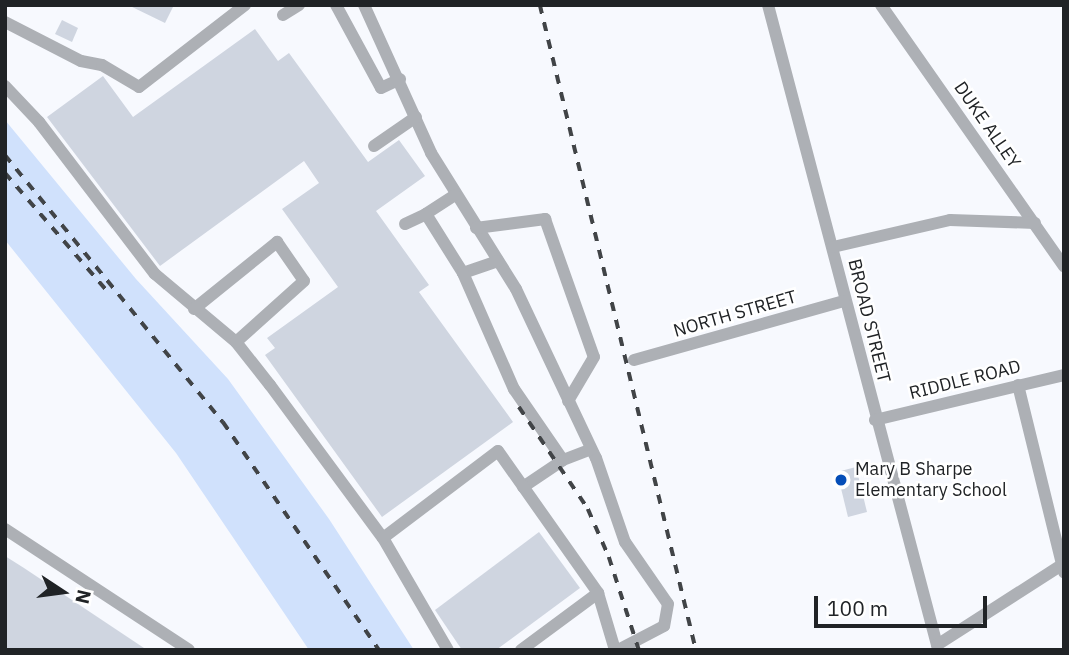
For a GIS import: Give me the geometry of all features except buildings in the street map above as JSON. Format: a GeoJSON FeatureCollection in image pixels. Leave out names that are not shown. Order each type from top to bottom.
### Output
{"type":"FeatureCollection","features":[{"type":"Feature","properties":{"kind":"street"},"geometry":{"type":"LineString","coordinates":[[5,22],[81,61],[102,65],[139,87],[245,5]]}},
{"type":"Feature","properties":{"kind":"street"},"geometry":{"type":"LineString","coordinates":[[283,15],[299,5]]}},
{"type":"Feature","properties":{"kind":"street"},"geometry":{"type":"LineString","coordinates":[[335,5],[381,88],[400,79]]}},
{"type":"Feature","properties":{"kind":"street"},"geometry":{"type":"LineString","coordinates":[[364,5],[454,195],[498,261],[568,401],[591,449],[625,542],[668,604],[664,626],[617,650],[598,593],[498,451],[383,538]]}},
{"type":"Feature","properties":{"kind":"street","name":"BROAD STREET"},"geometry":{"type":"LineString","coordinates":[[768,5],[833,247],[875,420],[938,648]]}},
{"type":"Feature","properties":{"kind":"street","name":"DUKE ALLEY"},"geometry":{"type":"LineString","coordinates":[[881,5],[1064,266]]}},
{"type":"Feature","properties":{"kind":"street"},"geometry":{"type":"LineString","coordinates":[[5,86],[39,121],[155,274],[236,342],[383,538],[448,650]]}},
{"type":"Feature","properties":{"kind":"street"},"geometry":{"type":"LineString","coordinates":[[374,146],[416,117]]}},
{"type":"Feature","properties":{"kind":"street"},"geometry":{"type":"LineString","coordinates":[[405,224],[454,195]]}},
{"type":"Feature","properties":{"kind":"street"},"geometry":{"type":"LineString","coordinates":[[425,214],[463,273],[514,389],[564,460]]}},
{"type":"Feature","properties":{"kind":"street"},"geometry":{"type":"LineString","coordinates":[[476,228],[545,219],[594,357],[568,401]]}},
{"type":"Feature","properties":{"kind":"street"},"geometry":{"type":"LineString","coordinates":[[833,247],[950,220],[1035,223]]}},
{"type":"Feature","properties":{"kind":"street"},"geometry":{"type":"LineString","coordinates":[[194,309],[277,242],[304,281],[236,342]]}},
{"type":"Feature","properties":{"kind":"street"},"geometry":{"type":"LineString","coordinates":[[463,273],[498,261]]}},
{"type":"Feature","properties":{"kind":"street","name":"NORTH STREET"},"geometry":{"type":"LineString","coordinates":[[634,360],[844,301]]}},
{"type":"Feature","properties":{"kind":"street","name":"RIDDLE ROAD"},"geometry":{"type":"LineString","coordinates":[[875,420],[1064,375]]}},
{"type":"Feature","properties":{"kind":"street"},"geometry":{"type":"LineString","coordinates":[[938,648],[1062,569],[1018,385]]}},
{"type":"Feature","properties":{"kind":"street"},"geometry":{"type":"LineString","coordinates":[[523,487],[564,460],[591,449]]}},
{"type":"Feature","properties":{"kind":"street"},"geometry":{"type":"LineString","coordinates":[[5,529],[189,650]]}},
{"type":"Feature","properties":{"kind":"street"},"geometry":{"type":"LineString","coordinates":[[521,650],[598,593]]}},
{"type":"Feature","properties":{"kind":"shaded area"},"geometry":{"type":"Polygon","coordinates":[[[5,120],[136,279],[228,379],[329,519],[414,650],[309,650],[176,453],[5,240],[5,120]]]}},
{"type":"Feature","properties":{"kind":"railway"},"geometry":{"type":"LineString","coordinates":[[540,5],[696,650]]}},
{"type":"Feature","properties":{"kind":"railway"},"geometry":{"type":"LineString","coordinates":[[5,155],[223,422],[379,650]]}},
{"type":"Feature","properties":{"kind":"railway"},"geometry":{"type":"LineString","coordinates":[[5,173],[108,292]]}},
{"type":"Feature","properties":{"kind":"railway"},"geometry":{"type":"LineString","coordinates":[[519,407],[588,509],[609,557],[639,650]]}},
{"type":"Feature","properties":{"kind":"place","name":"Mary B Sharpe Elementary School"},"geometry":{"type":"Point","coordinates":[841,480]}}]}
